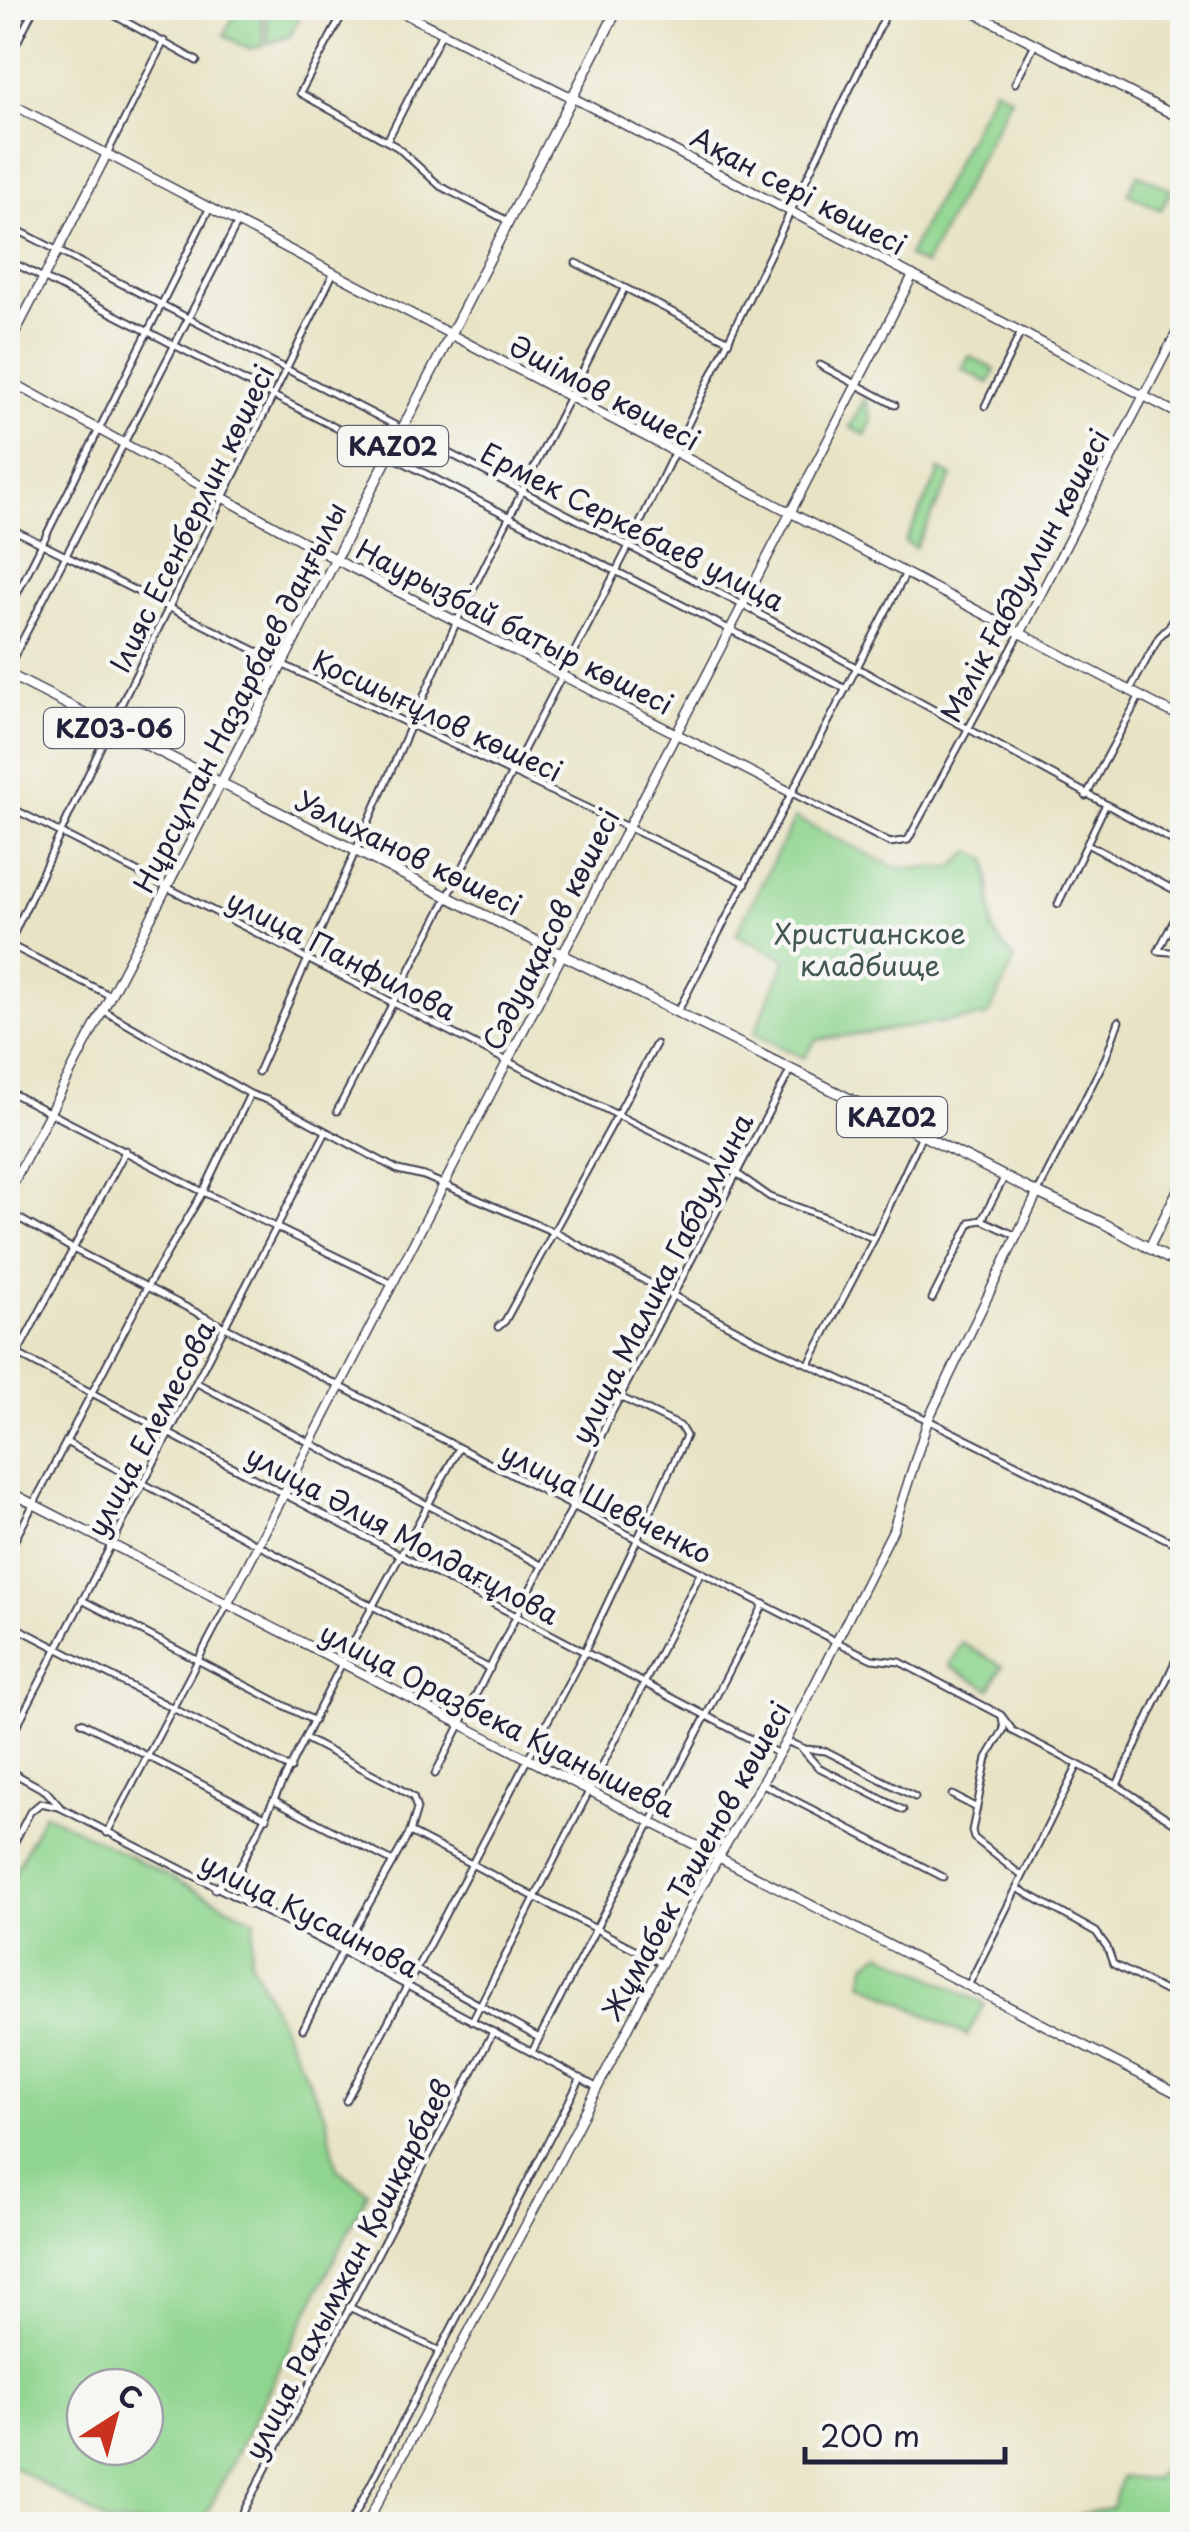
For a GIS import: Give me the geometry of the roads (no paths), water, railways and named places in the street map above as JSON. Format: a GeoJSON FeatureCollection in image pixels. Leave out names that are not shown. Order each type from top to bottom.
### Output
{"type":"FeatureCollection","features":[{"type":"Feature","properties":{"kind":"main road","name":"Нұрсұлтан Назарбаев даңғылы"},"geometry":{"type":"LineString","coordinates":[[220,783],[618,8]]}},
{"type":"Feature","properties":{"kind":"main road","name":"Уәлиханов көшесі"},"geometry":{"type":"LineString","coordinates":[[8,671],[220,783],[791,1069]]}},
{"type":"Feature","properties":{"kind":"main road","name":"KАZ02"},"geometry":{"type":"LineString","coordinates":[[746,1045],[1040,1187],[1182,1266]]}},
{"type":"Feature","properties":{"kind":"main road","name":"KАZ02"},"geometry":{"type":"LineString","coordinates":[[791,1069],[1004,1176],[1040,1187]]}},
{"type":"Feature","properties":{"kind":"street"},"geometry":{"type":"LineString","coordinates":[[8,61],[34,8]]}},
{"type":"Feature","properties":{"kind":"street"},"geometry":{"type":"LineString","coordinates":[[101,8],[197,61]]}},
{"type":"Feature","properties":{"kind":"street"},"geometry":{"type":"LineString","coordinates":[[346,8],[300,93],[388,142],[440,186],[508,221]]}},
{"type":"Feature","properties":{"kind":"street","name":"Ақан сері көшесі"},"geometry":{"type":"LineString","coordinates":[[393,8],[1182,416]]}},
{"type":"Feature","properties":{"kind":"street"},"geometry":{"type":"LineString","coordinates":[[337,1111],[628,548],[889,8]]}},
{"type":"Feature","properties":{"kind":"street"},"geometry":{"type":"LineString","coordinates":[[966,8],[1182,119]]}},
{"type":"Feature","properties":{"kind":"street"},"geometry":{"type":"LineString","coordinates":[[388,142],[442,33]]}},
{"type":"Feature","properties":{"kind":"street"},"geometry":{"type":"LineString","coordinates":[[8,347],[164,41]]}},
{"type":"Feature","properties":{"kind":"street"},"geometry":{"type":"LineString","coordinates":[[1015,83],[1035,44]]}},
{"type":"Feature","properties":{"kind":"street","name":"Әшімов көшесі"},"geometry":{"type":"LineString","coordinates":[[8,102],[1182,718]]}},
{"type":"Feature","properties":{"kind":"street"},"geometry":{"type":"LineString","coordinates":[[8,612],[209,209]]}},
{"type":"Feature","properties":{"kind":"street"},"geometry":{"type":"LineString","coordinates":[[8,671],[173,342],[237,224]]}},
{"type":"Feature","properties":{"kind":"street","name":"Ермек Серкебаев улица"},"geometry":{"type":"LineString","coordinates":[[8,225],[859,666],[1086,796],[1182,846]]}},
{"type":"Feature","properties":{"kind":"street","name":"Ермек Серкебаев улица"},"geometry":{"type":"LineString","coordinates":[[8,260],[846,689]]}},
{"type":"Feature","properties":{"kind":"street"},"geometry":{"type":"LineString","coordinates":[[576,263],[730,342]]}},
{"type":"Feature","properties":{"kind":"street","name":"Ілияс Есенберлин көшесі"},"geometry":{"type":"LineString","coordinates":[[8,944],[110,726],[333,274]]}},
{"type":"Feature","properties":{"kind":"street","name":"Сәдуақасов көшесі"},"geometry":{"type":"LineString","coordinates":[[228,1604],[914,276]]}},
{"type":"Feature","properties":{"kind":"street"},"geometry":{"type":"LineString","coordinates":[[258,1072],[457,621],[624,289]]}},
{"type":"Feature","properties":{"kind":"street","name":"Мәлік Ғабдуллин көшесі"},"geometry":{"type":"LineString","coordinates":[[792,793],[890,843],[899,844],[914,832],[1182,322]]}},
{"type":"Feature","properties":{"kind":"street"},"geometry":{"type":"LineString","coordinates":[[985,406],[1021,332]]}},
{"type":"Feature","properties":{"kind":"street"},"geometry":{"type":"LineString","coordinates":[[820,365],[895,404]]}},
{"type":"Feature","properties":{"kind":"street","name":"Наурызбай батыр көшесі"},"geometry":{"type":"LineString","coordinates":[[8,380],[336,560],[792,793]]}},
{"type":"Feature","properties":{"kind":"street","name":"Қосшығұлов көшесі"},"geometry":{"type":"LineString","coordinates":[[8,527],[281,664],[746,883]]}},
{"type":"Feature","properties":{"kind":"street"},"geometry":{"type":"LineString","coordinates":[[678,1011],[906,574]]}},
{"type":"Feature","properties":{"kind":"street"},"geometry":{"type":"LineString","coordinates":[[1130,691],[1182,603]]}},
{"type":"Feature","properties":{"kind":"street"},"geometry":{"type":"LineString","coordinates":[[1086,796],[1140,696]]}},
{"type":"Feature","properties":{"kind":"street","name":"Нұрсұлтан Назарбаев даңғылы"},"geometry":{"type":"LineString","coordinates":[[8,1193],[220,783]]}},
{"type":"Feature","properties":{"kind":"street","name":"улица Панфилова"},"geometry":{"type":"LineString","coordinates":[[8,806],[507,1062],[736,1173],[770,1198],[826,1217],[874,1240]]}},
{"type":"Feature","properties":{"kind":"street"},"geometry":{"type":"LineString","coordinates":[[1058,904],[1105,806]]}},
{"type":"Feature","properties":{"kind":"street"},"geometry":{"type":"LineString","coordinates":[[1087,844],[1182,894]]}},
{"type":"Feature","properties":{"kind":"street"},"geometry":{"type":"LineString","coordinates":[[1182,904],[1158,951],[1182,954]]}},
{"type":"Feature","properties":{"kind":"street"},"geometry":{"type":"LineString","coordinates":[[8,944],[111,996]]}},
{"type":"Feature","properties":{"kind":"street"},"geometry":{"type":"LineString","coordinates":[[104,1010],[250,1094],[398,1170],[444,1184],[556,1232],[754,1339],[928,1420],[1182,1547]]}},
{"type":"Feature","properties":{"kind":"street"},"geometry":{"type":"LineString","coordinates":[[1040,1187],[1106,1057],[1119,1021]]}},
{"type":"Feature","properties":{"kind":"street"},"geometry":{"type":"LineString","coordinates":[[498,1327],[505,1322],[556,1232],[656,1044]]}},
{"type":"Feature","properties":{"kind":"street","name":"улица Малика Габдуллина"},"geometry":{"type":"LineString","coordinates":[[436,1774],[573,1506],[577,1489],[620,1397],[791,1069]]}},
{"type":"Feature","properties":{"kind":"street"},"geometry":{"type":"LineString","coordinates":[[8,1091],[393,1284]]}},
{"type":"Feature","properties":{"kind":"street"},"geometry":{"type":"LineString","coordinates":[[8,1554],[148,1287],[204,1192],[250,1094]]}},
{"type":"Feature","properties":{"kind":"street","name":"улица Елемесова"},"geometry":{"type":"LineString","coordinates":[[8,1742],[326,1132]]}},
{"type":"Feature","properties":{"kind":"street"},"geometry":{"type":"LineString","coordinates":[[809,1364],[874,1240],[922,1135]]}},
{"type":"Feature","properties":{"kind":"street"},"geometry":{"type":"LineString","coordinates":[[8,1371],[126,1150]]}},
{"type":"Feature","properties":{"kind":"street"},"geometry":{"type":"LineString","coordinates":[[982,1220],[1004,1176]]}},
{"type":"Feature","properties":{"kind":"street"},"geometry":{"type":"LineString","coordinates":[[1149,1248],[1182,1181]]}},
{"type":"Feature","properties":{"kind":"street","name":"Жұмабек Тәшенов көшесі"},"geometry":{"type":"LineString","coordinates":[[366,2524],[661,1963],[786,1741],[894,1530],[928,1420],[1040,1187]]}},
{"type":"Feature","properties":{"kind":"street","name":"улица Шевченко"},"geometry":{"type":"LineString","coordinates":[[8,1212],[837,1642],[878,1660],[900,1662],[1001,1714],[1013,1731],[1117,1785],[1182,1828]]}},
{"type":"Feature","properties":{"kind":"street"},"geometry":{"type":"LineString","coordinates":[[932,1299],[971,1222],[982,1220],[1017,1236]]}},
{"type":"Feature","properties":{"kind":"street","name":"улица Әлия Молдағұлова"},"geometry":{"type":"LineString","coordinates":[[8,1349],[779,1754]]}},
{"type":"Feature","properties":{"kind":"street"},"geometry":{"type":"LineString","coordinates":[[197,1382],[543,1566]]}},
{"type":"Feature","properties":{"kind":"street"},"geometry":{"type":"LineString","coordinates":[[346,2101],[584,1653],[686,1436],[680,1426],[620,1397]]}},
{"type":"Feature","properties":{"kind":"street"},"geometry":{"type":"LineString","coordinates":[[66,1442],[490,1670]]}},
{"type":"Feature","properties":{"kind":"street"},"geometry":{"type":"LineString","coordinates":[[216,1889],[240,1867],[267,1818],[342,1664],[459,1448]]}},
{"type":"Feature","properties":{"kind":"street","name":"улица Оразбека Куанышева"},"geometry":{"type":"LineString","coordinates":[[8,1491],[1179,2095]]}},
{"type":"Feature","properties":{"kind":"street"},"geometry":{"type":"LineString","coordinates":[[472,2021],[701,1572]]}},
{"type":"Feature","properties":{"kind":"street"},"geometry":{"type":"LineString","coordinates":[[82,1600],[315,1721]]}},
{"type":"Feature","properties":{"kind":"street"},"geometry":{"type":"LineString","coordinates":[[107,1833],[228,1604]]}},
{"type":"Feature","properties":{"kind":"street"},"geometry":{"type":"LineString","coordinates":[[532,2052],[764,1604]]}},
{"type":"Feature","properties":{"kind":"street"},"geometry":{"type":"LineString","coordinates":[[8,1623],[292,1769]]}},
{"type":"Feature","properties":{"kind":"street"},"geometry":{"type":"LineString","coordinates":[[1117,1785],[1182,1648]]}},
{"type":"Feature","properties":{"kind":"street"},"geometry":{"type":"LineString","coordinates":[[1001,1714],[1004,1729],[987,1758],[972,1835],[1022,1876]]}},
{"type":"Feature","properties":{"kind":"street"},"geometry":{"type":"LineString","coordinates":[[82,1722],[267,1818]]}},
{"type":"Feature","properties":{"kind":"street"},"geometry":{"type":"LineString","coordinates":[[303,2029],[410,1832],[417,1809],[412,1797],[394,1785],[306,1739]]}},
{"type":"Feature","properties":{"kind":"street"},"geometry":{"type":"LineString","coordinates":[[786,1741],[826,1750],[916,1797]]}},
{"type":"Feature","properties":{"kind":"street"},"geometry":{"type":"LineString","coordinates":[[800,1747],[818,1767],[903,1810]]}},
{"type":"Feature","properties":{"kind":"street"},"geometry":{"type":"LineString","coordinates":[[968,1986],[1078,1765]]}},
{"type":"Feature","properties":{"kind":"street","name":"улица Кусаинова"},"geometry":{"type":"LineString","coordinates":[[8,1770],[46,1791],[60,1808],[598,2088]]}},
{"type":"Feature","properties":{"kind":"street"},"geometry":{"type":"LineString","coordinates":[[763,1784],[943,1877]]}},
{"type":"Feature","properties":{"kind":"street"},"geometry":{"type":"LineString","coordinates":[[952,1795],[975,1807]]}},
{"type":"Feature","properties":{"kind":"street"},"geometry":{"type":"LineString","coordinates":[[276,1801],[394,1862]]}},
{"type":"Feature","properties":{"kind":"street"},"geometry":{"type":"LineString","coordinates":[[8,1854],[30,1812],[41,1803],[60,1808]]}},
{"type":"Feature","properties":{"kind":"street"},"geometry":{"type":"LineString","coordinates":[[410,1832],[661,1963]]}},
{"type":"Feature","properties":{"kind":"street"},"geometry":{"type":"LineString","coordinates":[[240,1867],[246,1904]]}},
{"type":"Feature","properties":{"kind":"street"},"geometry":{"type":"LineString","coordinates":[[1017,1888],[1100,1935],[1113,1964],[1182,2000]]}},
{"type":"Feature","properties":{"kind":"street"},"geometry":{"type":"LineString","coordinates":[[352,1934],[539,2038]]}},
{"type":"Feature","properties":{"kind":"street","name":"улица Рахымжан Қошқарбаев"},"geometry":{"type":"LineString","coordinates":[[238,2524],[493,2032]]}},
{"type":"Feature","properties":{"kind":"street"},"geometry":{"type":"LineString","coordinates":[[350,2524],[581,2078]]}},
{"type":"Feature","properties":{"kind":"street"},"geometry":{"type":"LineString","coordinates":[[1179,2095],[1181,2084]]}},
{"type":"Feature","properties":{"kind":"street"},"geometry":{"type":"LineString","coordinates":[[350,2307],[440,2351]]}},
{"type":"Feature","properties":{"kind":"street"},"geometry":{"type":"LineString","coordinates":[[448,2336],[464,2344]]}},
{"type":"Feature","properties":{"kind":"park label","name":"Христианское кладбище"},"geometry":{"type":"Point","coordinates":[870,948]}}]}
